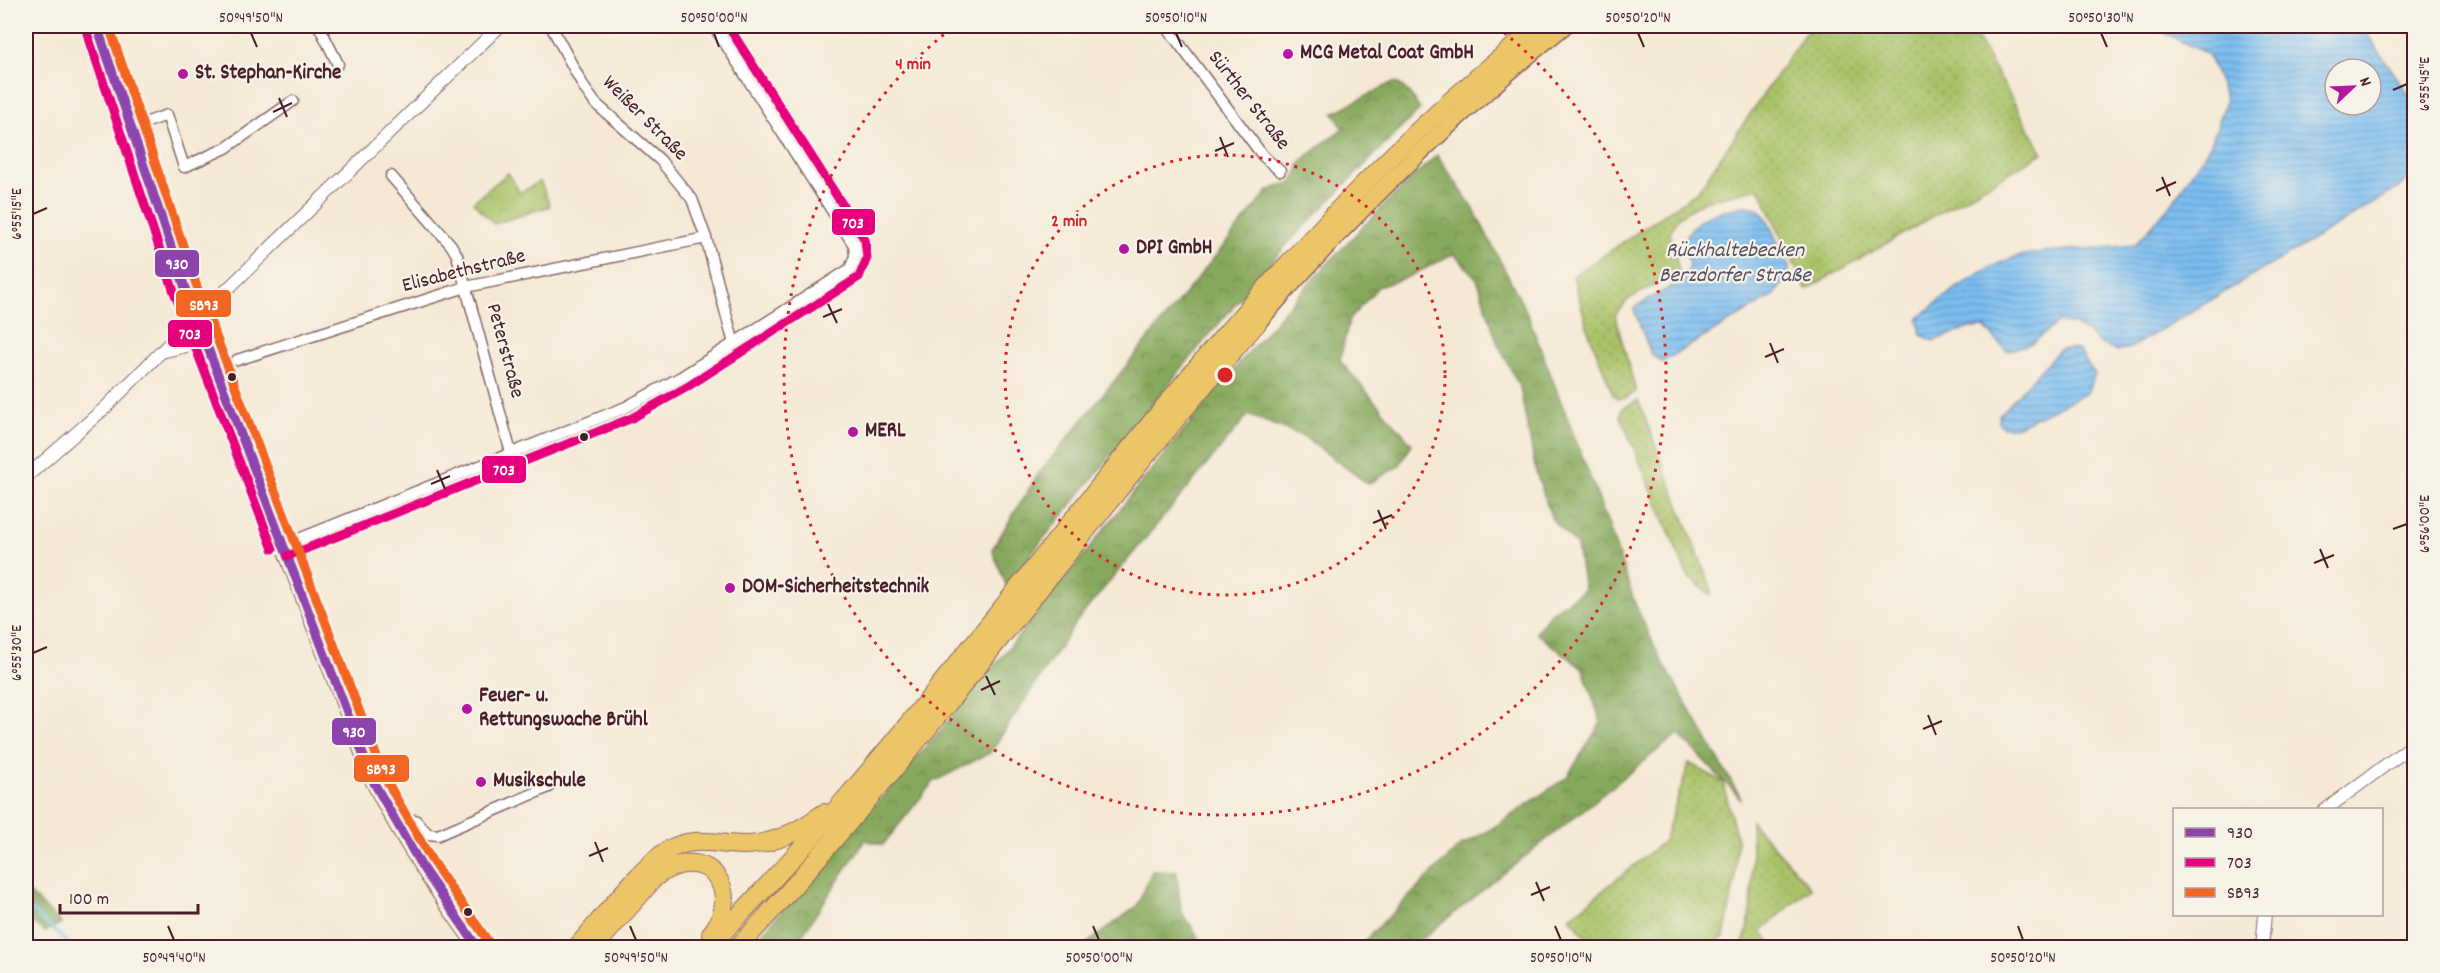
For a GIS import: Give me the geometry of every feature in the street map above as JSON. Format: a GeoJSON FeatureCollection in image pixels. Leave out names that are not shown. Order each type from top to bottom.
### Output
{"type":"FeatureCollection","features":[{"type":"Feature","properties":{"kind":"highway"},"geometry":{"type":"LineString","coordinates":[[708,948],[788,864],[850,794],[1241,316],[1334,214],[1472,92],[1539,26]]}},
{"type":"Feature","properties":{"kind":"highway"},"geometry":{"type":"LineString","coordinates":[[1472,92],[1564,26]]}},
{"type":"Feature","properties":{"kind":"highway"},"geometry":{"type":"LineString","coordinates":[[737,948],[915,746],[1135,469],[1258,321],[1430,130]]}},
{"type":"Feature","properties":{"kind":"highway"},"geometry":{"type":"LineString","coordinates":[[576,948],[651,864],[671,848],[697,840],[745,845],[773,841],[812,822],[850,794]]}},
{"type":"Feature","properties":{"kind":"highway"},"geometry":{"type":"LineString","coordinates":[[594,948],[657,876],[678,866],[695,863],[712,870],[720,882],[725,901],[720,922],[700,948]]}},
{"type":"Feature","properties":{"kind":"main road"},"geometry":{"type":"LineString","coordinates":[[97,26],[185,288],[374,783],[435,888],[478,948]]}},
{"type":"Feature","properties":{"kind":"street"},"geometry":{"type":"LineString","coordinates":[[319,26],[338,64]]}},
{"type":"Feature","properties":{"kind":"street"},"geometry":{"type":"LineString","coordinates":[[26,477],[80,431],[500,26]]}},
{"type":"Feature","properties":{"kind":"street","name":"Weißer Straße"},"geometry":{"type":"LineString","coordinates":[[551,26],[595,103],[660,160],[692,199],[706,238],[734,344]]}},
{"type":"Feature","properties":{"kind":"street"},"geometry":{"type":"LineString","coordinates":[[284,545],[626,406],[681,377],[850,269],[855,256],[854,245],[714,26]]}},
{"type":"Feature","properties":{"kind":"street","name":"Sürther Straße"},"geometry":{"type":"LineString","coordinates":[[1166,26],[1263,156],[1280,171]]}},
{"type":"Feature","properties":{"kind":"street"},"geometry":{"type":"LineString","coordinates":[[131,128],[167,115],[184,167],[226,148],[293,101]]}},
{"type":"Feature","properties":{"kind":"street","name":"Peterstraße"},"geometry":{"type":"LineString","coordinates":[[391,176],[451,245],[466,287],[511,453]]}},
{"type":"Feature","properties":{"kind":"street","name":"Elisabethstraße"},"geometry":{"type":"LineString","coordinates":[[237,360],[466,287],[706,238]]}},
{"type":"Feature","properties":{"kind":"street"},"geometry":{"type":"LineString","coordinates":[[160,353],[191,345],[211,355]]}},
{"type":"Feature","properties":{"kind":"street"},"geometry":{"type":"LineString","coordinates":[[2328,808],[2415,744]]}},
{"type":"Feature","properties":{"kind":"street"},"geometry":{"type":"LineString","coordinates":[[397,826],[415,820],[428,834],[438,836],[549,787]]}},
{"type":"Feature","properties":{"kind":"street"},"geometry":{"type":"LineString","coordinates":[[2262,948],[2265,916]]}},
{"type":"Feature","properties":{"kind":"green space"},"geometry":{"type":"Polygon","coordinates":[[[1810,26],[1970,26],[2043,153],[1806,290],[1759,188],[1704,201],[1678,217],[1670,233],[1679,271],[1629,299],[1615,315],[1636,392],[1625,398],[1617,399],[1589,333],[1573,276],[1697,192],[1810,26]]]}},
{"type":"Feature","properties":{"kind":"green space"},"geometry":{"type":"Polygon","coordinates":[[[1393,82],[1405,89],[1420,109],[1289,242],[1204,341],[1006,585],[992,549],[1037,476],[1269,190],[1290,183],[1297,174],[1300,162],[1343,128],[1333,113],[1393,82]]]}},
{"type":"Feature","properties":{"kind":"green space"},"geometry":{"type":"Polygon","coordinates":[[[1437,155],[1473,208],[1527,313],[1607,521],[1636,606],[1660,658],[1742,800],[1678,734],[1412,947],[1358,947],[1459,847],[1491,829],[1567,777],[1601,723],[1583,669],[1536,633],[1550,613],[1584,590],[1577,546],[1552,519],[1536,472],[1520,388],[1497,342],[1477,279],[1454,254],[1408,277],[1378,287],[1349,320],[1340,361],[1412,444],[1399,466],[1368,484],[1303,436],[1248,415],[1076,622],[990,753],[933,782],[883,845],[865,840],[794,947],[749,948],[958,710],[1172,444],[1273,324],[1380,209],[1437,155]]]}},
{"type":"Feature","properties":{"kind":"green space"},"geometry":{"type":"Polygon","coordinates":[[[508,173],[520,193],[540,181],[550,206],[494,224],[473,202],[508,173]]]}},
{"type":"Feature","properties":{"kind":"green space"},"geometry":{"type":"Polygon","coordinates":[[[1638,400],[1712,590],[1711,595],[1688,577],[1620,415],[1623,408],[1638,400]]]}},
{"type":"Feature","properties":{"kind":"green space"},"geometry":{"type":"Polygon","coordinates":[[[1689,763],[1723,782],[1737,840],[1735,880],[1724,937],[1707,947],[1594,947],[1570,917],[1664,841],[1689,763]]]}},
{"type":"Feature","properties":{"kind":"green space"},"geometry":{"type":"Polygon","coordinates":[[[1751,821],[1811,888],[1761,931],[1774,947],[1742,947],[1751,901],[1751,821]]]}},
{"type":"Feature","properties":{"kind":"green space"},"geometry":{"type":"Polygon","coordinates":[[[1152,871],[1177,872],[1181,911],[1205,947],[1082,947],[1137,906],[1152,871]]]}},
{"type":"Feature","properties":{"kind":"green space"},"geometry":{"type":"Polygon","coordinates":[[[26,890],[61,923],[45,932],[26,917],[26,890]]]}},
{"type":"Feature","properties":{"kind":"water"},"geometry":{"type":"Polygon","coordinates":[[[2149,26],[2366,26],[2369,37],[2383,57],[2323,57],[2323,117],[2383,117],[2383,57],[2414,102],[2414,175],[2397,189],[2130,348],[2117,351],[2097,342],[2089,333],[2074,325],[2059,322],[2032,343],[2007,351],[1984,327],[1969,328],[1933,341],[1921,335],[1918,319],[1954,290],[1997,264],[2038,253],[2135,245],[2173,202],[2211,144],[2226,101],[2208,54],[2149,26]]]}},
{"type":"Feature","properties":{"kind":"water","name":"Rückhaltebecken Berzdorfer Straße"},"geometry":{"type":"Polygon","coordinates":[[[1745,206],[1757,208],[1767,219],[1789,267],[1788,277],[1773,296],[1662,362],[1651,354],[1634,310],[1638,305],[1687,278],[1689,263],[1682,243],[1693,226],[1708,216],[1745,206]]]}},
{"type":"Feature","properties":{"kind":"water"},"geometry":{"type":"Polygon","coordinates":[[[2060,349],[2079,350],[2095,374],[2087,393],[2016,427],[2003,427],[1998,422],[1999,415],[2060,349]]]}},
{"type":"Feature","properties":{"kind":"waterway"},"geometry":{"type":"LineString","coordinates":[[26,905],[57,933]]}},
{"type":"Feature","properties":{"kind":"waterway"},"geometry":{"type":"LineString","coordinates":[[58,934],[73,948]]}},
{"type":"Feature","properties":{"kind":"transit line","name":"930"},"geometry":{"type":"LineString","coordinates":[[97,26],[185,288],[374,783],[422,867],[478,948]]}},
{"type":"Feature","properties":{"kind":"transit line","name":"SB93"},"geometry":{"type":"LineString","coordinates":[[109,26],[196,284],[385,778],[432,861],[488,941]]}},
{"type":"Feature","properties":{"kind":"transit line","name":"703"},"geometry":{"type":"LineString","coordinates":[[288,556],[632,418],[687,387],[859,277],[867,258],[865,240],[728,26]]}},
{"type":"Feature","properties":{"kind":"transit line","name":"703"},"geometry":{"type":"LineString","coordinates":[[86,30],[174,292],[273,549]]}},
{"type":"Feature","properties":{"kind":"place","name":"MCG Metal Coat GmbH"},"geometry":{"type":"Point","coordinates":[1288,54]}},
{"type":"Feature","properties":{"kind":"place","name":"St. Stephan-Kirche"},"geometry":{"type":"Point","coordinates":[183,74]}},
{"type":"Feature","properties":{"kind":"place","name":"DPI GmbH"},"geometry":{"type":"Point","coordinates":[1124,249]}},
{"type":"Feature","properties":{"kind":"place","name":"MERL"},"geometry":{"type":"Point","coordinates":[853,432]}},
{"type":"Feature","properties":{"kind":"place","name":"DOM-Sicherheitstechnik"},"geometry":{"type":"Point","coordinates":[730,588]}},
{"type":"Feature","properties":{"kind":"place","name":"Feuer- u. Rettungswache Brühl"},"geometry":{"type":"Point","coordinates":[467,709]}},
{"type":"Feature","properties":{"kind":"place","name":"Musikschule"},"geometry":{"type":"Point","coordinates":[481,782]}}]}
